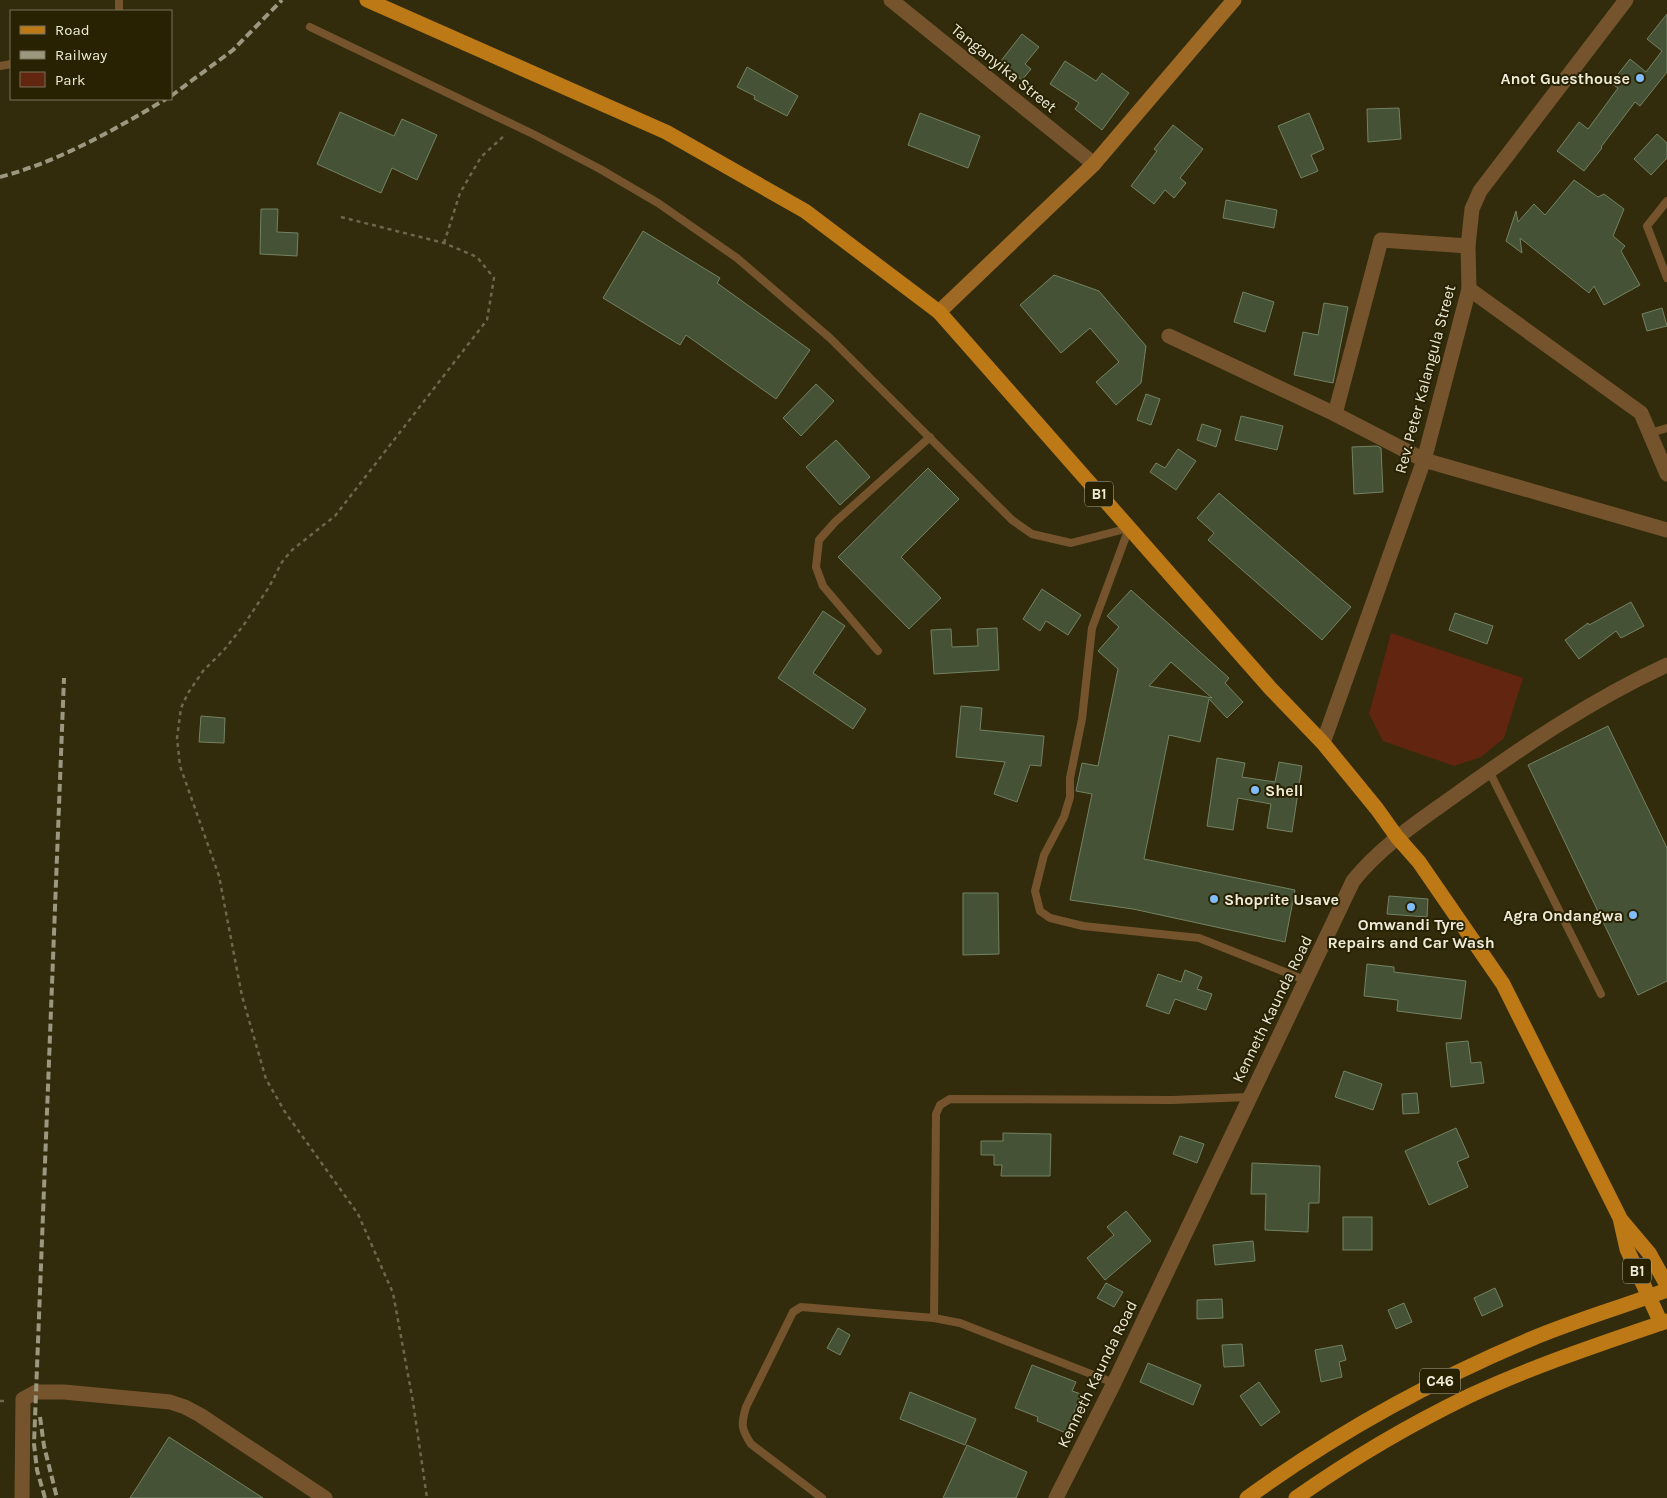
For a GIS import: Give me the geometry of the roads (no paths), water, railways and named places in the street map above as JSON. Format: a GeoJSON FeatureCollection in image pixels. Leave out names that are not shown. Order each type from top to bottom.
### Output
{"type":"FeatureCollection","features":[{"type":"Feature","properties":{"kind":"main road","name":"B1"},"geometry":{"type":"LineString","coordinates":[[367,0],[666,132],[805,211],[939,312],[1271,689],[1323,743],[1377,809],[1397,838],[1419,862],[1503,984],[1620,1218],[1649,1253],[1667,1285]]}},
{"type":"Feature","properties":{"kind":"main road","name":"B1"},"geometry":{"type":"LineString","coordinates":[[1620,1218],[1627,1249],[1648,1297],[1664,1322]]}},
{"type":"Feature","properties":{"kind":"main road","name":"B1"},"geometry":{"type":"LineString","coordinates":[[1648,1297],[1667,1290]]}},
{"type":"Feature","properties":{"kind":"main road","name":"C46"},"geometry":{"type":"LineString","coordinates":[[1247,1498],[1282,1473],[1360,1424],[1457,1372],[1593,1314],[1648,1297]]}},
{"type":"Feature","properties":{"kind":"main road","name":"C46"},"geometry":{"type":"LineString","coordinates":[[1296,1498],[1381,1444],[1469,1396],[1558,1359],[1664,1322]]}},
{"type":"Feature","properties":{"kind":"street","name":"Tanganyika Street"},"geometry":{"type":"LineString","coordinates":[[891,0],[1094,164]]}},
{"type":"Feature","properties":{"kind":"street"},"geometry":{"type":"LineString","coordinates":[[939,312],[1094,164],[1234,0]]}},
{"type":"Feature","properties":{"kind":"street","name":"Rev. Peter Kalangula Street"},"geometry":{"type":"LineString","coordinates":[[1323,743],[1424,460],[1469,289],[1468,246],[1472,209],[1480,191],[1624,1]]}},
{"type":"Feature","properties":{"kind":"street"},"geometry":{"type":"LineString","coordinates":[[1335,414],[1381,240],[1468,246]]}},
{"type":"Feature","properties":{"kind":"street"},"geometry":{"type":"LineString","coordinates":[[1469,289],[1641,413],[1667,474]]}},
{"type":"Feature","properties":{"kind":"street"},"geometry":{"type":"LineString","coordinates":[[1169,336],[1335,414],[1424,460],[1667,530]]}},
{"type":"Feature","properties":{"kind":"street","name":"Kenneth Kaunda Road"},"geometry":{"type":"LineString","coordinates":[[1056,1498],[1114,1383],[1353,881],[1366,863],[1489,771],[1578,712],[1667,665]]}},
{"type":"Feature","properties":{"kind":"street"},"geometry":{"type":"LineString","coordinates":[[22,1498],[24,1399],[36,1392],[64,1392],[170,1402],[186,1407],[325,1498]]}},
{"type":"Feature","properties":{"kind":"lane"},"geometry":{"type":"LineString","coordinates":[[310,27],[600,169],[658,203],[737,258],[830,338],[1000,509],[1032,534],[1071,542],[1129,528]]}},
{"type":"Feature","properties":{"kind":"lane"},"geometry":{"type":"LineString","coordinates":[[1667,202],[1648,226],[1667,278]]}},
{"type":"Feature","properties":{"kind":"lane"},"geometry":{"type":"LineString","coordinates":[[1650,433],[1667,428]]}},
{"type":"Feature","properties":{"kind":"lane"},"geometry":{"type":"LineString","coordinates":[[878,651],[823,586],[816,568],[818,540],[835,522],[930,437]]}},
{"type":"Feature","properties":{"kind":"lane"},"geometry":{"type":"LineString","coordinates":[[1129,528],[1092,628],[1082,719],[1070,778],[1070,797],[1064,817],[1044,855],[1035,892],[1040,911],[1050,918],[1082,926],[1199,938],[1305,980]]}},
{"type":"Feature","properties":{"kind":"lane"},"geometry":{"type":"LineString","coordinates":[[1489,771],[1601,994]]}},
{"type":"Feature","properties":{"kind":"lane"},"geometry":{"type":"LineString","coordinates":[[934,1318],[936,1114],[940,1104],[950,1099],[1172,1100],[1249,1097]]}},
{"type":"Feature","properties":{"kind":"lane"},"geometry":{"type":"LineString","coordinates":[[822,1498],[751,1444],[744,1433],[742,1422],[746,1407],[793,1312],[800,1307],[934,1318],[960,1323],[1114,1383]]}},
{"type":"Feature","properties":{"kind":"railway"},"geometry":{"type":"LineString","coordinates":[[172,95],[233,50],[282,0]]}},
{"type":"Feature","properties":{"kind":"railway"},"geometry":{"type":"LineString","coordinates":[[0,177],[44,162],[86,144],[164,100]]}},
{"type":"Feature","properties":{"kind":"railway"},"geometry":{"type":"LineString","coordinates":[[45,1498],[37,1470],[34,1444],[64,678]]}},
{"type":"Feature","properties":{"kind":"railway"},"geometry":{"type":"LineString","coordinates":[[40,1417],[44,1446],[57,1498]]}},
{"type":"Feature","properties":{"kind":"place","name":"Anot Guesthouse"},"geometry":{"type":"Point","coordinates":[1640,78]}},
{"type":"Feature","properties":{"kind":"place","name":"Shell"},"geometry":{"type":"Point","coordinates":[1255,790]}},
{"type":"Feature","properties":{"kind":"place","name":"Shoprite Usave"},"geometry":{"type":"Point","coordinates":[1214,899]}},
{"type":"Feature","properties":{"kind":"place","name":"Omwandi Tyre Repairs and Car Wash"},"geometry":{"type":"Point","coordinates":[1411,907]}},
{"type":"Feature","properties":{"kind":"place","name":"Agra Ondangwa"},"geometry":{"type":"Point","coordinates":[1633,915]}}]}
